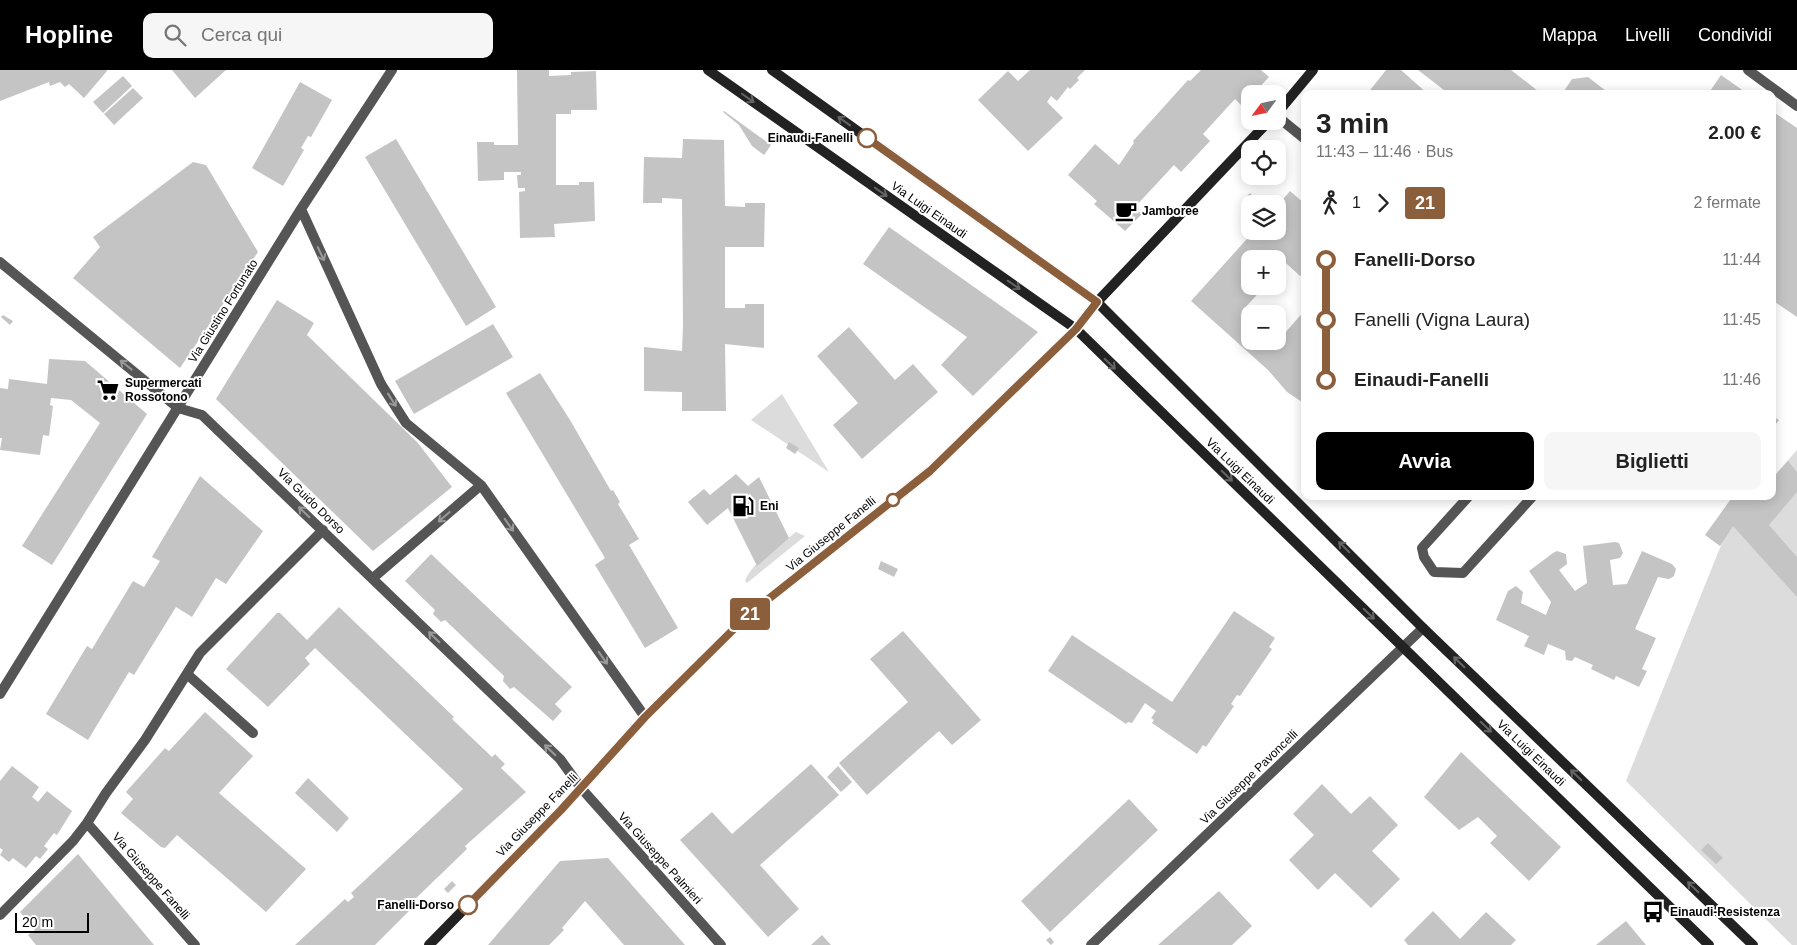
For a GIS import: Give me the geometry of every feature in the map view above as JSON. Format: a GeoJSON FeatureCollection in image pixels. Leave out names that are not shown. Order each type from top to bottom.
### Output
{"type":"FeatureCollection","features":[{"type":"Feature","properties":{"kind":"main road","name":"Via Luigi Einaudi"},"geometry":{"type":"LineString","coordinates":[[708,70],[1076,329],[1709,945]]}},
{"type":"Feature","properties":{"kind":"main road","name":"Via Luigi Einaudi"},"geometry":{"type":"LineString","coordinates":[[772,70],[1097,302],[1423,628],[1753,945]]}},
{"type":"Feature","properties":{"kind":"main road"},"geometry":{"type":"LineString","coordinates":[[1286,102],[1312,70]]}},
{"type":"Feature","properties":{"kind":"main road","name":"Via Giuseppe Fanelli"},"geometry":{"type":"LineString","coordinates":[[429,945],[581,788],[645,717],[747,616],[930,471],[1076,329],[1097,302],[1260,130]]}},
{"type":"Feature","properties":{"kind":"street","name":"Via Giustino Fortunato"},"geometry":{"type":"LineString","coordinates":[[0,694],[300,210],[392,70]]}},
{"type":"Feature","properties":{"kind":"street"},"geometry":{"type":"LineString","coordinates":[[1748,70],[1775,90]]}},
{"type":"Feature","properties":{"kind":"street"},"geometry":{"type":"LineString","coordinates":[[1776,91],[1797,106]]}},
{"type":"Feature","properties":{"kind":"street"},"geometry":{"type":"LineString","coordinates":[[1286,124],[1301,136]]}},
{"type":"Feature","properties":{"kind":"street"},"geometry":{"type":"LineString","coordinates":[[300,210],[382,384],[406,423],[481,485],[645,717]]}},
{"type":"Feature","properties":{"kind":"street","name":"Via Guido Dorso"},"geometry":{"type":"LineString","coordinates":[[0,262],[178,408],[202,415],[560,759],[581,788]]}},
{"type":"Feature","properties":{"kind":"street"},"geometry":{"type":"LineString","coordinates":[[373,578],[481,485]]}},
{"type":"Feature","properties":{"kind":"street"},"geometry":{"type":"LineString","coordinates":[[1465,500],[1422,548],[1424,557],[1434,572],[1463,573],[1529,500]]}},
{"type":"Feature","properties":{"kind":"street"},"geometry":{"type":"LineString","coordinates":[[0,915],[73,841],[87,823],[200,653],[323,530]]}},
{"type":"Feature","properties":{"kind":"street","name":"Via Giuseppe Pavoncelli"},"geometry":{"type":"LineString","coordinates":[[1091,945],[1423,628]]}},
{"type":"Feature","properties":{"kind":"street"},"geometry":{"type":"LineString","coordinates":[[187,674],[253,734]]}},
{"type":"Feature","properties":{"kind":"street","name":"Via Giuseppe Palmieri"},"geometry":{"type":"LineString","coordinates":[[581,788],[721,945]]}},
{"type":"Feature","properties":{"kind":"street","name":"Via Giuseppe Fanelli"},"geometry":{"type":"LineString","coordinates":[[87,823],[195,945]]}},
{"type":"Feature","properties":{"kind":"shaded area"},"geometry":{"type":"Polygon","coordinates":[[[782,394],[829,472],[751,420],[782,394]]]}},
{"type":"Feature","properties":{"kind":"shaded area"},"geometry":{"type":"Polygon","coordinates":[[[1797,450],[1797,945],[1792,945],[1626,781],[1730,523],[1766,500],[1776,500],[1776,474],[1797,450]]]}},
{"type":"Feature","properties":{"kind":"shaded area"},"geometry":{"type":"Polygon","coordinates":[[[796,532],[805,536],[747,583],[745,581],[748,574],[760,561],[796,532]]]}},
{"type":"Feature","properties":{"kind":"building"},"geometry":{"type":"Polygon","coordinates":[[[0,70],[107,71],[84,98],[69,84],[65,87],[60,82],[50,86],[49,82],[0,101],[0,70]]]}},
{"type":"Feature","properties":{"kind":"building"},"geometry":{"type":"Polygon","coordinates":[[[172,70],[226,70],[195,98],[172,70]]]}},
{"type":"Feature","properties":{"kind":"building"},"geometry":{"type":"Polygon","coordinates":[[[517,70],[549,70],[549,76],[571,75],[571,72],[596,71],[597,110],[571,110],[571,114],[556,114],[556,185],[579,185],[579,182],[594,182],[595,221],[554,224],[555,237],[520,238],[519,192],[525,191],[525,188],[518,188],[517,175],[521,175],[521,172],[504,172],[504,180],[478,181],[477,142],[494,142],[494,145],[518,145],[517,70]]]}},
{"type":"Feature","properties":{"kind":"building"},"geometry":{"type":"Polygon","coordinates":[[[1030,70],[1085,70],[1077,78],[1079,80],[1070,89],[1068,87],[1057,101],[1051,96],[1047,102],[1063,118],[1028,151],[978,100],[1008,71],[1018,81],[1030,70]]]}},
{"type":"Feature","properties":{"kind":"building"},"geometry":{"type":"Polygon","coordinates":[[[1201,70],[1261,70],[1269,77],[1261,85],[1241,85],[1241,105],[1235,99],[1203,134],[1210,141],[1181,172],[1174,165],[1134,208],[1142,214],[1125,231],[1094,204],[1097,201],[1068,175],[1095,144],[1119,165],[1134,143],[1133,141],[1188,80],[1190,81],[1201,70]]]}},
{"type":"Feature","properties":{"kind":"building"},"geometry":{"type":"Polygon","coordinates":[[[1386,70],[1401,70],[1424,90],[1370,90],[1386,70]]]}},
{"type":"Feature","properties":{"kind":"building"},"geometry":{"type":"Polygon","coordinates":[[[1418,70],[1511,70],[1537,90],[1444,90],[1418,70]]]}},
{"type":"Feature","properties":{"kind":"building"},"geometry":{"type":"Polygon","coordinates":[[[1721,75],[1742,90],[1711,90],[1721,75]]]}},
{"type":"Feature","properties":{"kind":"building"},"geometry":{"type":"Polygon","coordinates":[[[123,76],[132,86],[103,113],[93,102],[123,76]]]}},
{"type":"Feature","properties":{"kind":"building"},"geometry":{"type":"Polygon","coordinates":[[[1588,77],[1605,90],[1565,90],[1572,79],[1588,77]]]}},
{"type":"Feature","properties":{"kind":"building"},"geometry":{"type":"Polygon","coordinates":[[[300,82],[332,100],[311,137],[308,136],[301,148],[304,150],[283,186],[252,168],[300,82]]]}},
{"type":"Feature","properties":{"kind":"building"},"geometry":{"type":"Polygon","coordinates":[[[133,88],[143,98],[114,125],[104,114],[133,88]]]}},
{"type":"Feature","properties":{"kind":"building"},"geometry":{"type":"Polygon","coordinates":[[[724,111],[771,145],[764,155],[752,146],[739,125],[724,111]]]}},
{"type":"Feature","properties":{"kind":"building"},"geometry":{"type":"Polygon","coordinates":[[[1776,114],[1797,128],[1797,317],[1776,303],[1776,114]]]}},
{"type":"Feature","properties":{"kind":"building"},"geometry":{"type":"Polygon","coordinates":[[[396,139],[496,307],[466,326],[365,157],[396,139]]]}},
{"type":"Feature","properties":{"kind":"building"},"geometry":{"type":"Polygon","coordinates":[[[683,139],[724,140],[725,206],[745,207],[745,203],[765,203],[764,247],[725,247],[725,308],[745,308],[745,304],[764,304],[764,348],[725,344],[726,411],[682,411],[682,392],[644,391],[644,347],[682,351],[683,325],[682,199],[662,198],[662,203],[643,203],[644,157],[682,158],[683,139]]]}},
{"type":"Feature","properties":{"kind":"building"},"geometry":{"type":"Polygon","coordinates":[[[193,162],[206,165],[258,252],[180,368],[73,278],[100,247],[93,237],[193,162]]]}},
{"type":"Feature","properties":{"kind":"building"},"geometry":{"type":"Polygon","coordinates":[[[1290,191],[1301,201],[1300,276],[1286,263],[1286,250],[1241,250],[1241,295],[1257,295],[1248,305],[1241,305],[1241,346],[1191,301],[1246,240],[1286,240],[1286,196],[1290,191]]]}},
{"type":"Feature","properties":{"kind":"building"},"geometry":{"type":"Polygon","coordinates":[[[889,227],[1038,332],[973,396],[941,365],[967,337],[863,264],[889,227]]]}},
{"type":"Feature","properties":{"kind":"building"},"geometry":{"type":"Polygon","coordinates":[[[277,300],[314,323],[307,335],[417,442],[452,487],[373,551],[216,399],[277,300]]]}},
{"type":"Feature","properties":{"kind":"building"},"geometry":{"type":"Polygon","coordinates":[[[3,315],[13,321],[10,325],[1,317],[3,315]]]}},
{"type":"Feature","properties":{"kind":"building"},"geometry":{"type":"Polygon","coordinates":[[[1301,315],[1301,401],[1287,392],[1268,370],[1246,350],[1286,350],[1286,332],[1301,315]]]}},
{"type":"Feature","properties":{"kind":"building"},"geometry":{"type":"Polygon","coordinates":[[[493,324],[513,357],[414,414],[395,381],[493,324]]]}},
{"type":"Feature","properties":{"kind":"building"},"geometry":{"type":"Polygon","coordinates":[[[849,327],[895,380],[913,364],[938,392],[862,459],[833,425],[858,403],[817,356],[849,327]]]}},
{"type":"Feature","properties":{"kind":"building"},"geometry":{"type":"Polygon","coordinates":[[[49,359],[85,361],[147,414],[52,565],[22,546],[100,423],[71,400],[51,398],[50,405],[53,406],[49,436],[43,435],[40,455],[0,450],[2,438],[0,438],[0,388],[8,389],[9,379],[47,384],[49,359]]]}},
{"type":"Feature","properties":{"kind":"building"},"geometry":{"type":"Polygon","coordinates":[[[540,373],[611,491],[613,490],[620,502],[618,504],[639,539],[629,545],[678,628],[645,648],[595,565],[605,558],[506,393],[540,373]]]}},
{"type":"Feature","properties":{"kind":"building"},"geometry":{"type":"Polygon","coordinates":[[[789,442],[799,448],[795,454],[786,448],[789,442]]]}},
{"type":"Feature","properties":{"kind":"building"},"geometry":{"type":"Polygon","coordinates":[[[1788,461],[1797,472],[1797,492],[1769,525],[1797,557],[1797,597],[1733,526],[1720,546],[1705,535],[1730,500],[1776,500],[1776,474],[1788,461]]]}},
{"type":"Feature","properties":{"kind":"building"},"geometry":{"type":"Polygon","coordinates":[[[736,474],[748,486],[759,477],[789,538],[757,566],[728,508],[707,525],[688,502],[704,489],[710,495],[736,474]]]}},
{"type":"Feature","properties":{"kind":"building"},"geometry":{"type":"Polygon","coordinates":[[[200,476],[263,531],[226,584],[216,578],[192,617],[176,607],[134,675],[129,672],[88,740],[46,714],[87,646],[92,649],[133,581],[144,587],[160,561],[152,557],[200,476]]]}},
{"type":"Feature","properties":{"kind":"building"},"geometry":{"type":"Polygon","coordinates":[[[1619,543],[1623,553],[1620,558],[1610,560],[1613,585],[1627,584],[1642,551],[1672,564],[1676,569],[1674,576],[1669,579],[1658,577],[1635,629],[1656,638],[1642,669],[1647,671],[1639,687],[1616,676],[1614,680],[1591,669],[1593,665],[1575,657],[1572,661],[1566,660],[1565,651],[1548,644],[1544,655],[1524,646],[1529,636],[1496,620],[1508,591],[1516,586],[1523,592],[1521,603],[1546,615],[1551,602],[1529,571],[1553,553],[1557,551],[1566,554],[1567,564],[1559,570],[1575,591],[1587,583],[1583,546],[1619,543]]]}},
{"type":"Feature","properties":{"kind":"building"},"geometry":{"type":"Polygon","coordinates":[[[431,554],[572,687],[555,704],[562,711],[553,721],[514,687],[510,689],[503,681],[504,676],[445,620],[441,622],[433,614],[435,610],[405,581],[431,554]]]}},
{"type":"Feature","properties":{"kind":"building"},"geometry":{"type":"Polygon","coordinates":[[[881,561],[898,569],[894,577],[878,569],[881,561]]]}},
{"type":"Feature","properties":{"kind":"building"},"geometry":{"type":"Polygon","coordinates":[[[339,607],[454,717],[452,719],[492,757],[495,754],[505,764],[501,768],[526,792],[465,846],[467,849],[411,903],[414,906],[375,945],[295,945],[345,899],[348,902],[354,897],[351,893],[463,789],[315,648],[305,658],[310,664],[268,707],[226,669],[277,613],[280,613],[307,640],[339,607]]]}},
{"type":"Feature","properties":{"kind":"building"},"geometry":{"type":"Polygon","coordinates":[[[1234,611],[1275,638],[1269,647],[1272,649],[1240,696],[1237,695],[1231,704],[1234,706],[1206,747],[1203,745],[1197,754],[1152,723],[1154,720],[1151,718],[1156,711],[1145,703],[1132,723],[1128,722],[1126,724],[1048,671],[1072,635],[1172,702],[1234,611]]]}},
{"type":"Feature","properties":{"kind":"building"},"geometry":{"type":"Polygon","coordinates":[[[903,631],[981,720],[952,745],[939,731],[867,795],[839,763],[908,702],[870,659],[903,631]]]}},
{"type":"Feature","properties":{"kind":"building"},"geometry":{"type":"Polygon","coordinates":[[[205,712],[253,756],[219,793],[306,869],[266,912],[177,835],[165,848],[161,847],[121,813],[133,799],[126,792],[165,748],[169,751],[205,712]]]}},
{"type":"Feature","properties":{"kind":"building"},"geometry":{"type":"Polygon","coordinates":[[[1461,752],[1561,847],[1529,881],[1490,843],[1497,836],[1478,817],[1459,830],[1424,797],[1461,752]]]}},
{"type":"Feature","properties":{"kind":"building"},"geometry":{"type":"Polygon","coordinates":[[[811,764],[839,795],[760,865],[799,909],[768,937],[680,840],[712,812],[732,834],[811,764]]]}},
{"type":"Feature","properties":{"kind":"building"},"geometry":{"type":"Polygon","coordinates":[[[12,766],[39,787],[32,797],[38,802],[47,791],[72,811],[57,835],[54,833],[44,846],[48,849],[40,859],[36,856],[26,868],[13,858],[9,862],[0,855],[3,850],[0,848],[0,781],[12,766]]]}},
{"type":"Feature","properties":{"kind":"building"},"geometry":{"type":"Polygon","coordinates":[[[838,766],[852,782],[841,792],[827,777],[838,766]]]}},
{"type":"Feature","properties":{"kind":"building"},"geometry":{"type":"Polygon","coordinates":[[[308,778],[349,818],[337,832],[295,793],[308,778]]]}},
{"type":"Feature","properties":{"kind":"building"},"geometry":{"type":"Polygon","coordinates":[[[1322,784],[1351,814],[1370,796],[1398,825],[1372,851],[1400,879],[1371,908],[1335,873],[1318,890],[1289,860],[1314,835],[1293,814],[1322,784]]]}},
{"type":"Feature","properties":{"kind":"building"},"geometry":{"type":"Polygon","coordinates":[[[1129,799],[1158,830],[1050,932],[1021,901],[1129,799]]]}},
{"type":"Feature","properties":{"kind":"building"},"geometry":{"type":"Polygon","coordinates":[[[1708,843],[1723,858],[1716,864],[1701,850],[1708,843]]]}},
{"type":"Feature","properties":{"kind":"building"},"geometry":{"type":"Polygon","coordinates":[[[78,854],[154,945],[36,945],[28,935],[35,930],[20,912],[78,854]]]}},
{"type":"Feature","properties":{"kind":"building"},"geometry":{"type":"Polygon","coordinates":[[[608,858],[685,945],[624,945],[585,901],[562,928],[564,930],[549,945],[488,945],[560,861],[608,858]]]}},
{"type":"Feature","properties":{"kind":"building"},"geometry":{"type":"Polygon","coordinates":[[[452,881],[456,885],[448,893],[444,889],[452,881]]]}},
{"type":"Feature","properties":{"kind":"building"},"geometry":{"type":"Polygon","coordinates":[[[1219,891],[1252,926],[1232,945],[1158,945],[1219,891]]]}},
{"type":"Feature","properties":{"kind":"building"},"geometry":{"type":"Polygon","coordinates":[[[1433,911],[1460,939],[1486,912],[1516,940],[1511,945],[1408,945],[1404,940],[1433,911]]]}},
{"type":"Feature","properties":{"kind":"building"},"geometry":{"type":"Polygon","coordinates":[[[1626,921],[1646,945],[1596,945],[1626,921]]]}},
{"type":"Feature","properties":{"kind":"building"},"geometry":{"type":"Polygon","coordinates":[[[822,935],[831,945],[811,945],[822,935]]]}},
{"type":"Feature","properties":{"kind":"building"},"geometry":{"type":"Polygon","coordinates":[[[1050,937],[1054,942],[1051,945],[1046,940],[1050,937]]]}},
{"type":"Feature","properties":{"kind":"bus line","name":"21"},"geometry":{"type":"LineString","coordinates":[[468,905],[561,810],[645,717],[747,616],[930,471],[1076,329],[1097,302],[867,138]]}},
{"type":"Feature","properties":{"kind":"place","name":"Einaudi-Fanelli"},"geometry":{"type":"Point","coordinates":[867,138]}},
{"type":"Feature","properties":{"kind":"place","name":"Jamboree"},"geometry":{"type":"Point","coordinates":[1126,211]}},
{"type":"Feature","properties":{"kind":"place","name":"Supermercati Rossotono"},"geometry":{"type":"Point","coordinates":[108,390]}},
{"type":"Feature","properties":{"kind":"place","name":"Eni"},"geometry":{"type":"Point","coordinates":[743,506]}},
{"type":"Feature","properties":{"kind":"place","name":"Fanelli-Dorso"},"geometry":{"type":"Point","coordinates":[468,905]}},
{"type":"Feature","properties":{"kind":"place","name":"Einaudi-Resistenza"},"geometry":{"type":"Point","coordinates":[1653,912]}}]}
